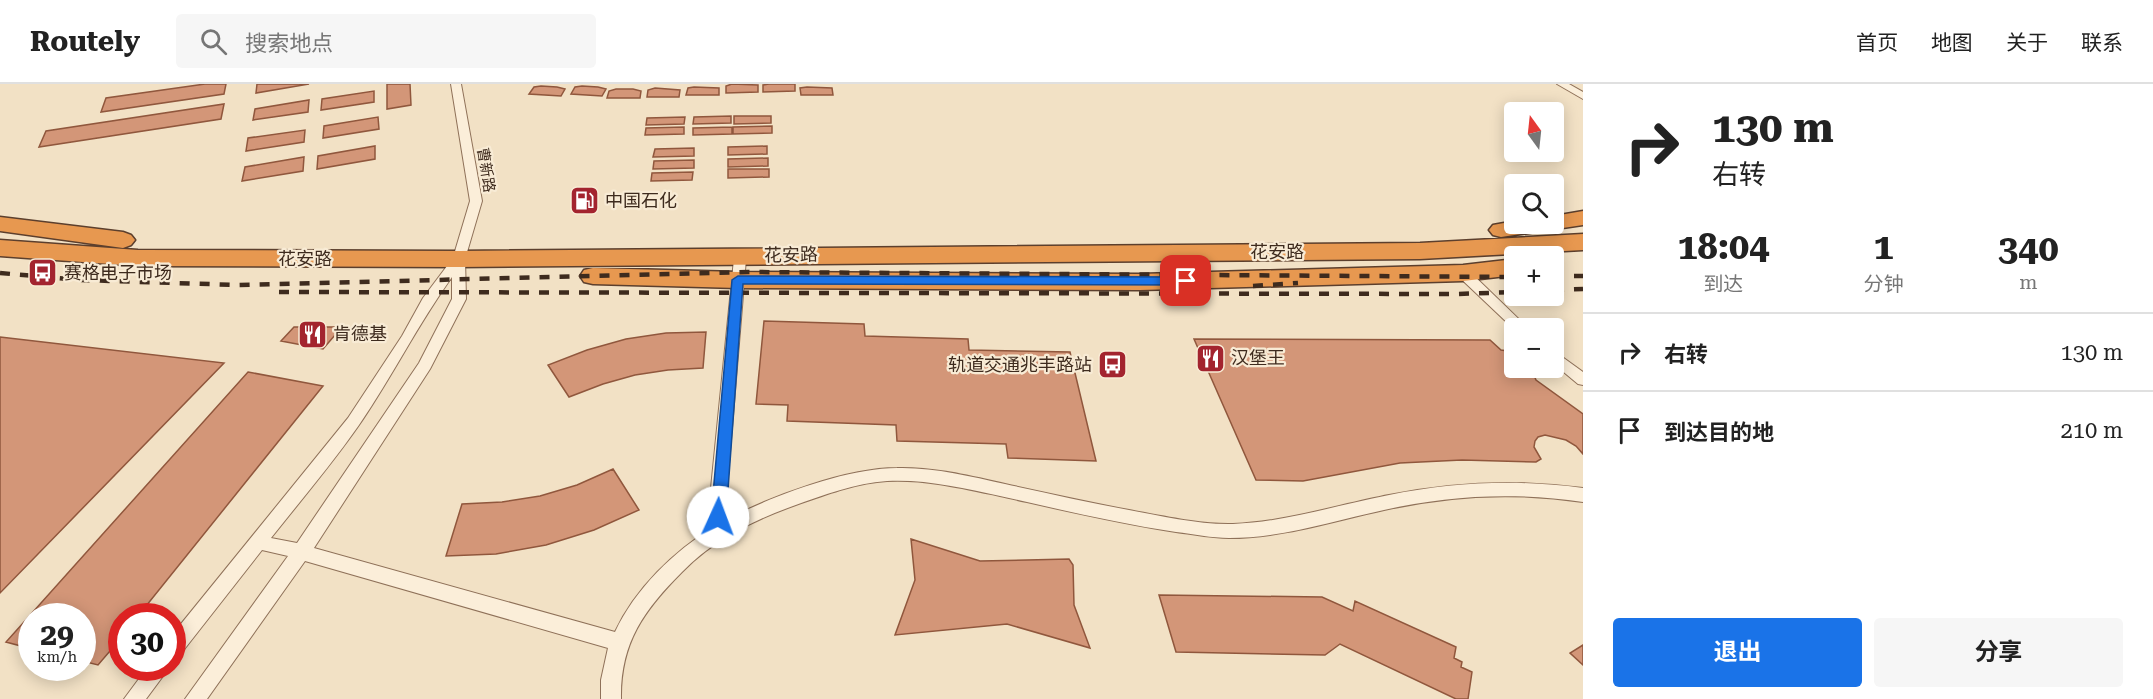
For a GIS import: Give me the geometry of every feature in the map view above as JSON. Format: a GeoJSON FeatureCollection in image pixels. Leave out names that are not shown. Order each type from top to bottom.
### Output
{"type":"FeatureCollection","features":[{"type":"Feature","properties":{"kind":"highway","name":"花安路"},"geometry":{"type":"LineString","coordinates":[[1564,221],[1583,218]]}},
{"type":"Feature","properties":{"kind":"highway","name":"花安路"},"geometry":{"type":"LineString","coordinates":[[0,224],[133,241],[457,262],[1404,237],[1504,230]]}},
{"type":"Feature","properties":{"kind":"highway","name":"花安路"},"geometry":{"type":"LineString","coordinates":[[0,248],[138,258],[457,262],[1420,251],[1583,242]]}},
{"type":"Feature","properties":{"kind":"highway"},"geometry":{"type":"LineString","coordinates":[[1564,262],[1583,259]]}},
{"type":"Feature","properties":{"kind":"highway"},"geometry":{"type":"LineString","coordinates":[[0,260],[51,265],[212,272],[457,262],[1140,282],[1463,273],[1504,268]]}},
{"type":"Feature","properties":{"kind":"street","name":"曹新路"},"geometry":{"type":"LineString","coordinates":[[456,84],[476,201],[457,262]]}},
{"type":"Feature","properties":{"kind":"street"},"geometry":{"type":"LineString","coordinates":[[1562,84],[1583,96]]}},
{"type":"Feature","properties":{"kind":"street"},"geometry":{"type":"LineString","coordinates":[[186,632],[353,422],[408,338],[428,301],[457,262]]}},
{"type":"Feature","properties":{"kind":"street"},"geometry":{"type":"LineString","coordinates":[[195,699],[302,552],[392,418],[424,365],[459,299],[457,262]]}},
{"type":"Feature","properties":{"kind":"street"},"geometry":{"type":"LineString","coordinates":[[724,527],[718,517],[719,488],[739,269]]}},
{"type":"Feature","properties":{"kind":"street"},"geometry":{"type":"LineString","coordinates":[[1463,273],[1510,318]]}},
{"type":"Feature","properties":{"kind":"street"},"geometry":{"type":"LineString","coordinates":[[1564,364],[1583,380]]}},
{"type":"Feature","properties":{"kind":"street"},"geometry":{"type":"LineString","coordinates":[[611,699],[610,679],[618,642],[644,601],[681,560],[724,527],[762,510],[850,481],[886,475],[929,477],[974,484],[1158,523],[1230,531],[1298,524],[1407,498],[1491,487],[1554,490],[1583,495]]}},
{"type":"Feature","properties":{"kind":"street"},"geometry":{"type":"LineString","coordinates":[[258,542],[302,552],[618,642]]}},
{"type":"Feature","properties":{"kind":"street"},"geometry":{"type":"LineString","coordinates":[[134,699],[149,681]]}},
{"type":"Feature","properties":{"kind":"building"},"geometry":{"type":"Polygon","coordinates":[[[205,84],[226,84],[224,94],[101,112],[106,98],[205,84]]]}},
{"type":"Feature","properties":{"kind":"building"},"geometry":{"type":"Polygon","coordinates":[[[257,84],[309,84],[256,93],[257,84]]]}},
{"type":"Feature","properties":{"kind":"building"},"geometry":{"type":"Polygon","coordinates":[[[387,84],[410,84],[411,105],[387,109],[387,84]]]}},
{"type":"Feature","properties":{"kind":"building"},"geometry":{"type":"Polygon","coordinates":[[[732,84],[758,85],[758,92],[726,93],[726,86],[732,84]]]}},
{"type":"Feature","properties":{"kind":"building"},"geometry":{"type":"Polygon","coordinates":[[[795,84],[795,91],[763,92],[763,85],[795,84]]]}},
{"type":"Feature","properties":{"kind":"building"},"geometry":{"type":"Polygon","coordinates":[[[534,87],[565,89],[561,96],[529,94],[534,87]]]}},
{"type":"Feature","properties":{"kind":"building"},"geometry":{"type":"Polygon","coordinates":[[[575,87],[606,89],[602,96],[571,94],[575,87]]]}},
{"type":"Feature","properties":{"kind":"building"},"geometry":{"type":"Polygon","coordinates":[[[655,88],[680,90],[679,97],[647,97],[648,90],[655,88]]]}},
{"type":"Feature","properties":{"kind":"building"},"geometry":{"type":"Polygon","coordinates":[[[688,88],[719,88],[719,95],[686,95],[688,88]]]}},
{"type":"Feature","properties":{"kind":"building"},"geometry":{"type":"Polygon","coordinates":[[[800,88],[832,88],[833,95],[801,95],[800,88]]]}},
{"type":"Feature","properties":{"kind":"building"},"geometry":{"type":"Polygon","coordinates":[[[616,89],[641,91],[640,98],[607,98],[609,91],[616,89]]]}},
{"type":"Feature","properties":{"kind":"building"},"geometry":{"type":"Polygon","coordinates":[[[374,91],[374,102],[321,110],[322,99],[374,91]]]}},
{"type":"Feature","properties":{"kind":"building"},"geometry":{"type":"Polygon","coordinates":[[[309,100],[308,112],[253,120],[255,109],[309,100]]]}},
{"type":"Feature","properties":{"kind":"building"},"geometry":{"type":"Polygon","coordinates":[[[224,104],[221,119],[39,147],[46,131],[224,104]]]}},
{"type":"Feature","properties":{"kind":"building"},"geometry":{"type":"Polygon","coordinates":[[[731,116],[731,123],[693,124],[694,117],[731,116]]]}},
{"type":"Feature","properties":{"kind":"building"},"geometry":{"type":"Polygon","coordinates":[[[734,116],[771,116],[771,123],[734,124],[734,116]]]}},
{"type":"Feature","properties":{"kind":"building"},"geometry":{"type":"Polygon","coordinates":[[[378,117],[379,129],[323,138],[324,126],[378,117]]]}},
{"type":"Feature","properties":{"kind":"building"},"geometry":{"type":"Polygon","coordinates":[[[685,117],[684,124],[646,125],[647,118],[685,117]]]}},
{"type":"Feature","properties":{"kind":"building"},"geometry":{"type":"Polygon","coordinates":[[[772,126],[772,133],[733,134],[733,127],[772,126]]]}},
{"type":"Feature","properties":{"kind":"building"},"geometry":{"type":"Polygon","coordinates":[[[684,127],[684,134],[645,135],[646,128],[684,127]]]}},
{"type":"Feature","properties":{"kind":"building"},"geometry":{"type":"Polygon","coordinates":[[[732,127],[732,134],[693,135],[693,128],[732,127]]]}},
{"type":"Feature","properties":{"kind":"building"},"geometry":{"type":"Polygon","coordinates":[[[305,130],[304,142],[246,151],[248,138],[305,130]]]}},
{"type":"Feature","properties":{"kind":"building"},"geometry":{"type":"Polygon","coordinates":[[[375,146],[375,159],[317,169],[318,156],[375,146]]]}},
{"type":"Feature","properties":{"kind":"building"},"geometry":{"type":"Polygon","coordinates":[[[767,146],[767,154],[728,155],[728,147],[767,146]]]}},
{"type":"Feature","properties":{"kind":"building"},"geometry":{"type":"Polygon","coordinates":[[[694,148],[694,156],[653,157],[655,149],[694,148]]]}},
{"type":"Feature","properties":{"kind":"building"},"geometry":{"type":"Polygon","coordinates":[[[304,157],[303,171],[242,181],[245,167],[304,157]]]}},
{"type":"Feature","properties":{"kind":"building"},"geometry":{"type":"Polygon","coordinates":[[[768,158],[768,166],[728,167],[728,159],[768,158]]]}},
{"type":"Feature","properties":{"kind":"building"},"geometry":{"type":"Polygon","coordinates":[[[694,160],[694,168],[653,169],[654,161],[694,160]]]}},
{"type":"Feature","properties":{"kind":"building"},"geometry":{"type":"Polygon","coordinates":[[[728,169],[769,169],[769,177],[728,178],[728,169]]]}},
{"type":"Feature","properties":{"kind":"building"},"geometry":{"type":"Polygon","coordinates":[[[693,172],[692,180],[651,181],[652,173],[693,172]]]}},
{"type":"Feature","properties":{"kind":"building"},"geometry":{"type":"Polygon","coordinates":[[[764,321],[864,324],[865,336],[968,339],[969,350],[1070,352],[1096,461],[1008,458],[1006,444],[897,441],[896,425],[787,421],[788,405],[756,404],[764,321]]]}},
{"type":"Feature","properties":{"kind":"building","name":"肯德基"},"geometry":{"type":"Polygon","coordinates":[[[294,327],[342,327],[323,349],[281,341],[294,327]]]}},
{"type":"Feature","properties":{"kind":"building"},"geometry":{"type":"Polygon","coordinates":[[[706,332],[703,368],[635,375],[569,397],[548,365],[587,350],[626,339],[666,333],[706,332]]]}},
{"type":"Feature","properties":{"kind":"building"},"geometry":{"type":"Polygon","coordinates":[[[0,337],[224,363],[0,593],[0,337]]]}},
{"type":"Feature","properties":{"kind":"building"},"geometry":{"type":"Polygon","coordinates":[[[1194,339],[1490,340],[1504,350],[1504,378],[1535,378],[1583,414],[1583,454],[1566,440],[1545,435],[1538,437],[1535,441],[1534,447],[1541,459],[1536,462],[1462,460],[1400,463],[1303,481],[1256,480],[1194,339]]]}},
{"type":"Feature","properties":{"kind":"building"},"geometry":{"type":"Polygon","coordinates":[[[248,372],[323,386],[148,603],[108,603],[108,653],[98,665],[96,664],[96,603],[41,603],[248,372]]]}},
{"type":"Feature","properties":{"kind":"building"},"geometry":{"type":"Polygon","coordinates":[[[613,469],[639,510],[594,530],[546,545],[496,554],[446,556],[462,504],[502,502],[540,496],[577,485],[613,469]]]}},
{"type":"Feature","properties":{"kind":"building"},"geometry":{"type":"Polygon","coordinates":[[[911,539],[980,561],[1069,559],[1073,565],[1074,605],[1090,648],[1007,624],[895,635],[915,580],[911,539]]]}},
{"type":"Feature","properties":{"kind":"building"},"geometry":{"type":"Polygon","coordinates":[[[1159,595],[1322,597],[1353,611],[1355,601],[1456,647],[1454,658],[1462,662],[1461,667],[1472,672],[1468,699],[1456,699],[1340,644],[1325,655],[1176,652],[1159,595]]]}},
{"type":"Feature","properties":{"kind":"building"},"geometry":{"type":"Polygon","coordinates":[[[18,629],[18,645],[6,642],[18,629]]]}},
{"type":"Feature","properties":{"kind":"building"},"geometry":{"type":"Polygon","coordinates":[[[1583,645],[1583,665],[1570,653],[1583,645]]]}},
{"type":"Feature","properties":{"kind":"railway"},"geometry":{"type":"LineString","coordinates":[[0,273],[80,280],[239,285],[748,272],[1504,277]]}},
{"type":"Feature","properties":{"kind":"railway"},"geometry":{"type":"LineString","coordinates":[[1564,276],[1583,276]]}},
{"type":"Feature","properties":{"kind":"railway"},"geometry":{"type":"LineString","coordinates":[[1253,286],[1298,283]]}},
{"type":"Feature","properties":{"kind":"railway"},"geometry":{"type":"LineString","coordinates":[[1564,290],[1583,289]]}},
{"type":"Feature","properties":{"kind":"railway"},"geometry":{"type":"LineString","coordinates":[[279,292],[1504,292]]}},
{"type":"Feature","properties":{"kind":"place","name":"中国石化"},"geometry":{"type":"Point","coordinates":[584,201]}},
{"type":"Feature","properties":{"kind":"place","name":"赛格电子市场"},"geometry":{"type":"Point","coordinates":[43,273]}},
{"type":"Feature","properties":{"kind":"place","name":"肯德基"},"geometry":{"type":"Point","coordinates":[312,334]}},
{"type":"Feature","properties":{"kind":"place","name":"汉堡王"},"geometry":{"type":"Point","coordinates":[1210,358]}},
{"type":"Feature","properties":{"kind":"place","name":"轨道交通兆丰路站"},"geometry":{"type":"Point","coordinates":[1113,365]}},
{"type":"Feature","properties":{"kind":"route"},"geometry":{"type":"LineString","coordinates":[[718,517],[738,280],[1186,281]]}}]}
